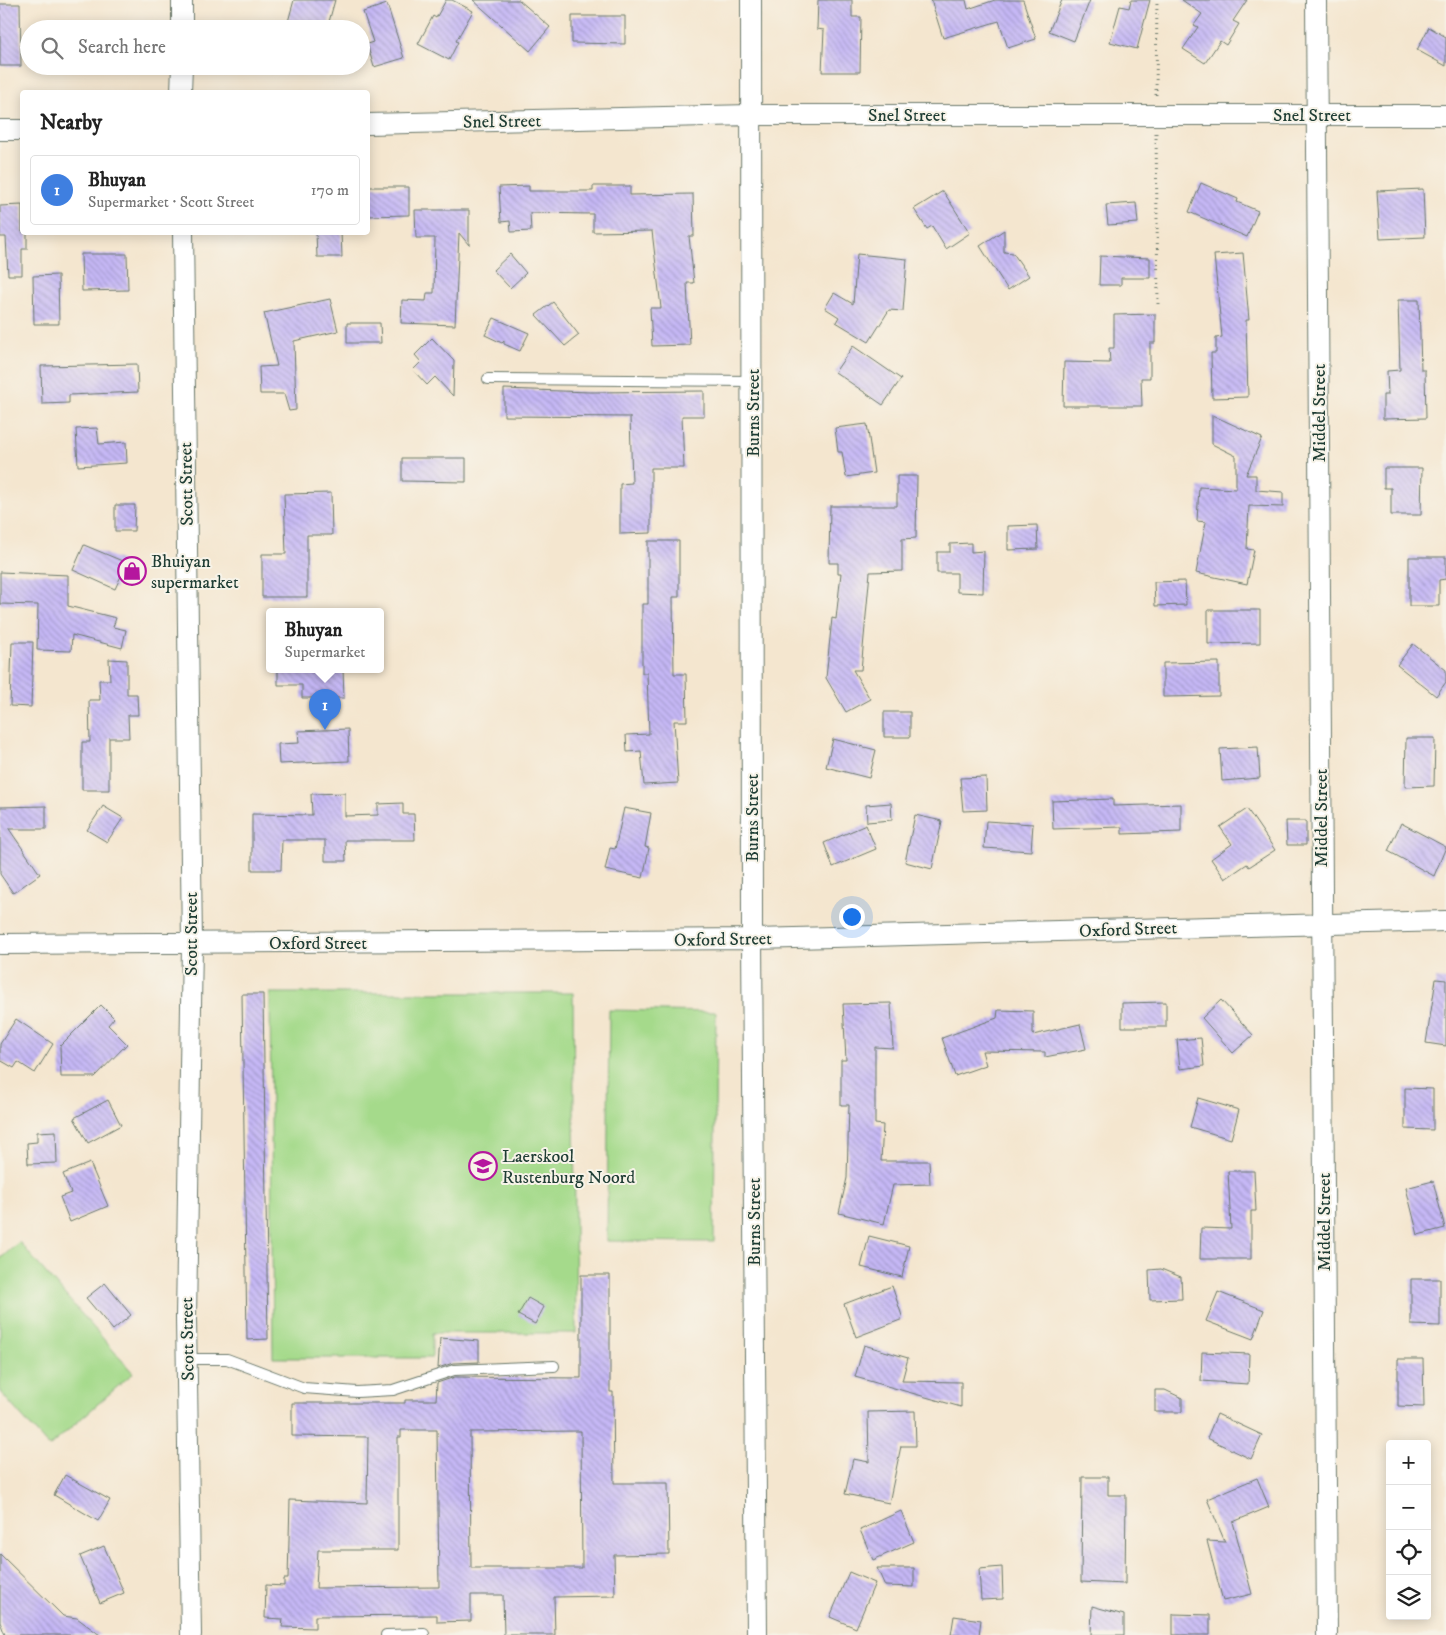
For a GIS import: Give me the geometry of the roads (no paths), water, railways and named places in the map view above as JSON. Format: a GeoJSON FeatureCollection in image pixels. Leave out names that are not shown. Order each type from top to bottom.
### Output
{"type":"FeatureCollection","features":[{"type":"Feature","properties":{"kind":"street"},"geometry":{"type":"LineString","coordinates":[[182,0],[182,20]]}},
{"type":"Feature","properties":{"kind":"street","name":"Burns Street"},"geometry":{"type":"LineString","coordinates":[[751,0],[753,381],[752,939],[757,1635]]}},
{"type":"Feature","properties":{"kind":"street","name":"Middel Street"},"geometry":{"type":"LineString","coordinates":[[1316,0],[1327,1635]]}},
{"type":"Feature","properties":{"kind":"street"},"geometry":{"type":"LineString","coordinates":[[182,75],[182,90]]}},
{"type":"Feature","properties":{"kind":"street","name":"Snel Street"},"geometry":{"type":"LineString","coordinates":[[370,124],[751,115],[1446,115]]}},
{"type":"Feature","properties":{"kind":"street"},"geometry":{"type":"LineString","coordinates":[[0,130],[20,130]]}},
{"type":"Feature","properties":{"kind":"street","name":"Scott Street"},"geometry":{"type":"LineString","coordinates":[[183,235],[192,944],[187,1359],[191,1635]]}},
{"type":"Feature","properties":{"kind":"street","name":"Oxford Street"},"geometry":{"type":"LineString","coordinates":[[0,944],[752,939],[1446,921]]}},
{"type":"Feature","properties":{"kind":"lane"},"geometry":{"type":"LineString","coordinates":[[488,379],[753,381]]}},
{"type":"Feature","properties":{"kind":"lane"},"geometry":{"type":"LineString","coordinates":[[187,1359],[227,1359],[278,1380],[304,1388],[357,1392],[393,1390],[454,1370],[554,1366]]}},
{"type":"Feature","properties":{"kind":"lane"},"geometry":{"type":"LineString","coordinates":[[386,1635],[424,1634]]}},
{"type":"Feature","properties":{"kind":"place","name":"Bhuiyan supermarket"},"geometry":{"type":"Point","coordinates":[132,571]}},
{"type":"Feature","properties":{"kind":"place","name":"Bhuyan"},"geometry":{"type":"Point","coordinates":[325,730]}},
{"type":"Feature","properties":{"kind":"place","name":"Laerskool Rustenburg Noord"},"geometry":{"type":"Point","coordinates":[483,1166]}}]}
